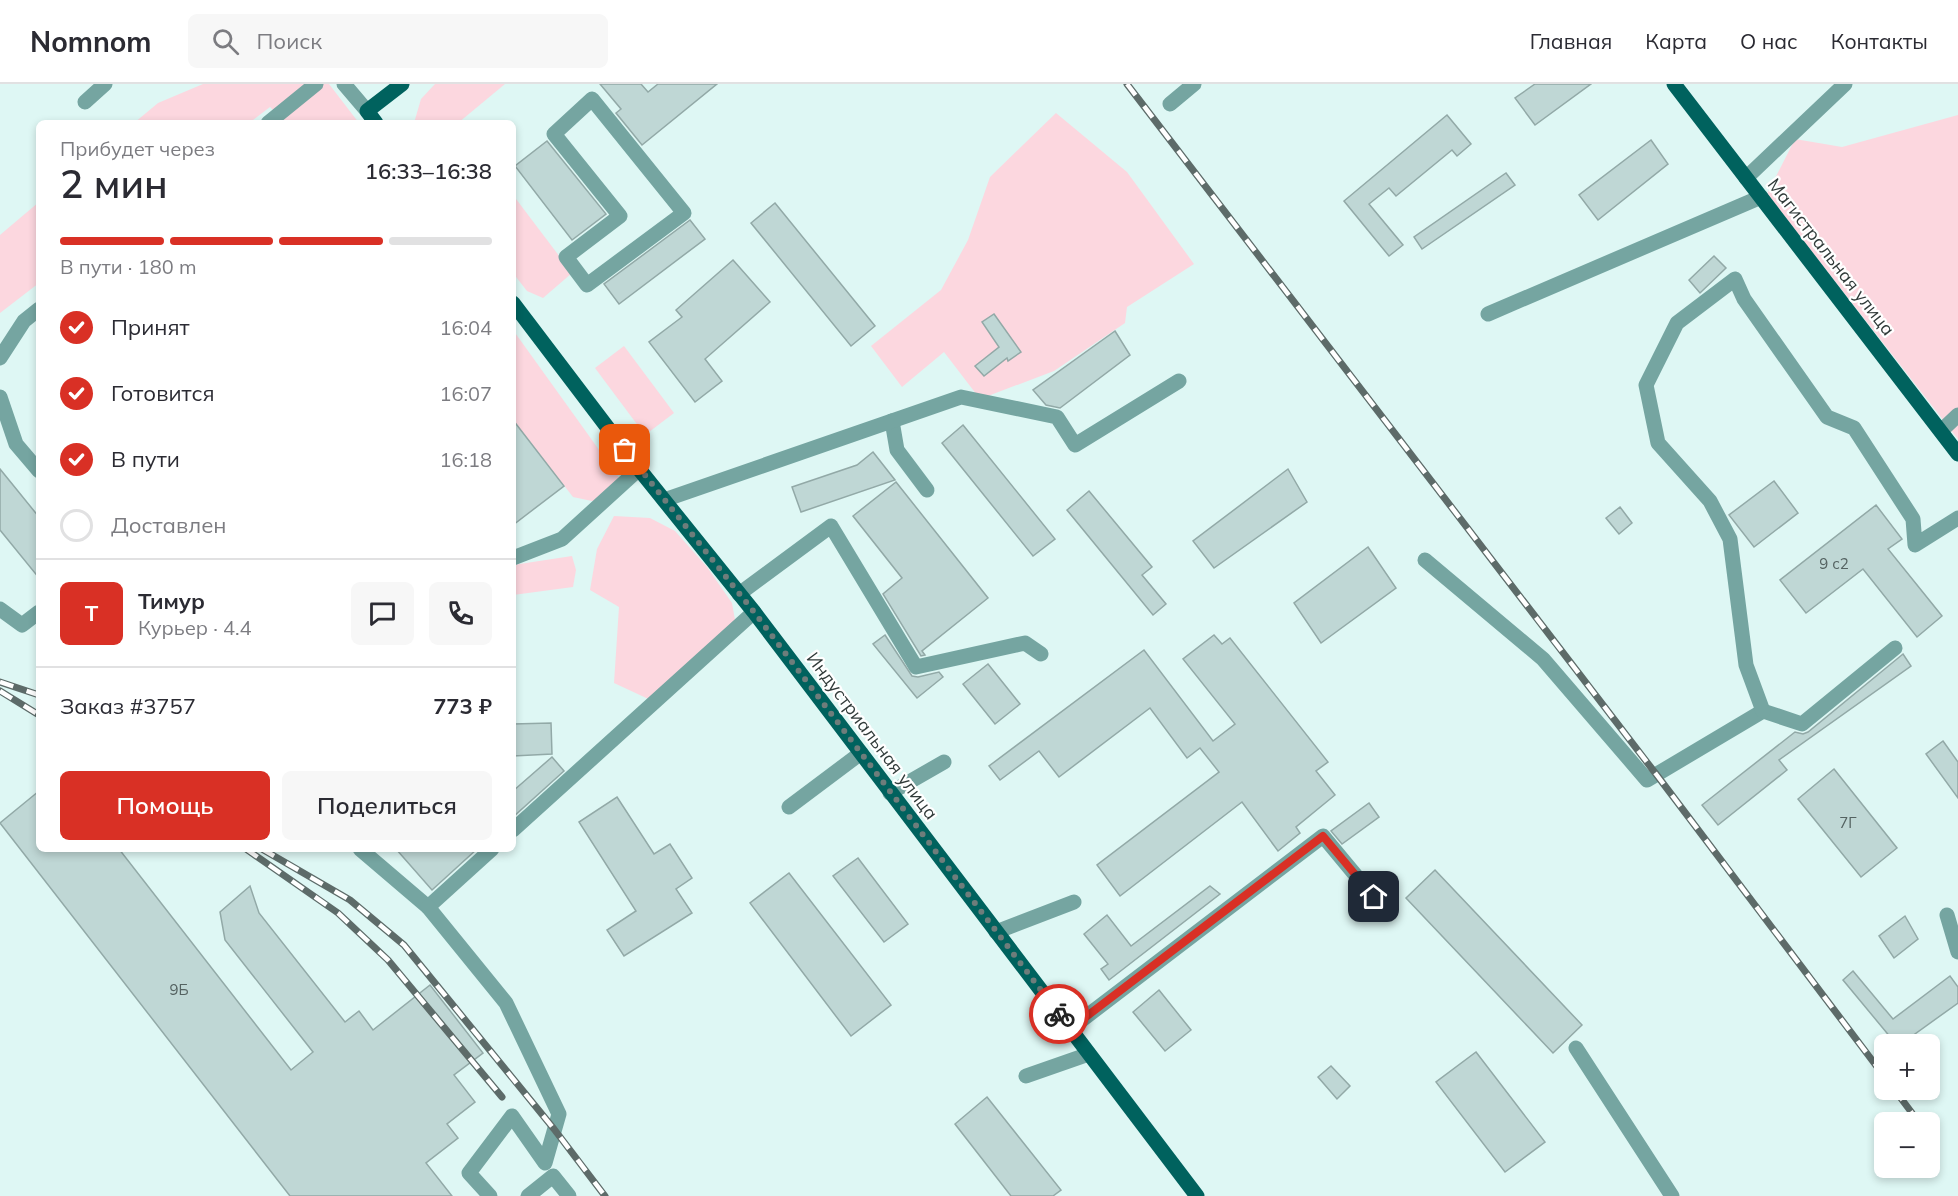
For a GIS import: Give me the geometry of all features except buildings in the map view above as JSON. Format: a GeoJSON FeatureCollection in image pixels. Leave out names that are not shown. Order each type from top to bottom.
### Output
{"type":"FeatureCollection","features":[{"type":"Feature","properties":{"kind":"main road"},"geometry":{"type":"LineString","coordinates":[[371,117],[402,84]]}},
{"type":"Feature","properties":{"kind":"main road","name":"Магистральная улица"},"geometry":{"type":"LineString","coordinates":[[1674,84],[1958,454]]}},
{"type":"Feature","properties":{"kind":"main road","name":"Индустриальная улица"},"geometry":{"type":"LineString","coordinates":[[516,307],[639,469],[754,612],[1197,1196]]}},
{"type":"Feature","properties":{"kind":"street"},"geometry":{"type":"LineString","coordinates":[[85,102],[105,84]]}},
{"type":"Feature","properties":{"kind":"street"},"geometry":{"type":"LineString","coordinates":[[272,120],[316,84]]}},
{"type":"Feature","properties":{"kind":"street"},"geometry":{"type":"LineString","coordinates":[[344,84],[371,117]]}},
{"type":"Feature","properties":{"kind":"street"},"geometry":{"type":"LineString","coordinates":[[1170,104],[1194,84]]}},
{"type":"Feature","properties":{"kind":"street"},"geometry":{"type":"LineString","coordinates":[[1746,178],[1845,84]]}},
{"type":"Feature","properties":{"kind":"street"},"geometry":{"type":"LineString","coordinates":[[592,99],[684,213],[587,285],[566,257],[620,216],[554,134],[592,99]]}},
{"type":"Feature","properties":{"kind":"street"},"geometry":{"type":"LineString","coordinates":[[1488,314],[1761,197]]}},
{"type":"Feature","properties":{"kind":"street"},"geometry":{"type":"LineString","coordinates":[[1763,711],[1746,665],[1730,540],[1710,501],[1658,443],[1646,385],[1677,323],[1735,279],[1744,299],[1827,417],[1854,428],[1913,519],[1915,545],[1958,518]]}},
{"type":"Feature","properties":{"kind":"street"},"geometry":{"type":"LineString","coordinates":[[0,358],[24,321],[36,311]]}},
{"type":"Feature","properties":{"kind":"street"},"geometry":{"type":"LineString","coordinates":[[664,500],[961,397],[1057,417],[1075,445],[1179,381]]}},
{"type":"Feature","properties":{"kind":"street"},"geometry":{"type":"LineString","coordinates":[[0,397],[16,444],[36,467]]}},
{"type":"Feature","properties":{"kind":"street"},"geometry":{"type":"LineString","coordinates":[[1941,431],[1958,415]]}},
{"type":"Feature","properties":{"kind":"street"},"geometry":{"type":"LineString","coordinates":[[892,421],[897,450],[927,490]]}},
{"type":"Feature","properties":{"kind":"street"},"geometry":{"type":"LineString","coordinates":[[516,557],[562,539],[639,469]]}},
{"type":"Feature","properties":{"kind":"street"},"geometry":{"type":"LineString","coordinates":[[739,594],[831,526],[916,667],[1025,643],[1041,654]]}},
{"type":"Feature","properties":{"kind":"street"},"geometry":{"type":"LineString","coordinates":[[1425,560],[1543,658],[1647,780],[1763,711],[1802,724],[1895,648]]}},
{"type":"Feature","properties":{"kind":"street"},"geometry":{"type":"LineString","coordinates":[[0,609],[22,625],[36,614]]}},
{"type":"Feature","properties":{"kind":"street"},"geometry":{"type":"LineString","coordinates":[[516,827],[754,612]]}},
{"type":"Feature","properties":{"kind":"street"},"geometry":{"type":"LineString","coordinates":[[789,807],[861,753]]}},
{"type":"Feature","properties":{"kind":"street"},"geometry":{"type":"LineString","coordinates":[[890,793],[944,762]]}},
{"type":"Feature","properties":{"kind":"street"},"geometry":{"type":"LineString","coordinates":[[1070,1029],[1323,836],[1387,913]]}},
{"type":"Feature","properties":{"kind":"street"},"geometry":{"type":"LineString","coordinates":[[364,852],[428,907],[506,1003],[559,1114],[545,1163],[512,1116],[469,1173],[490,1196]]}},
{"type":"Feature","properties":{"kind":"street"},"geometry":{"type":"LineString","coordinates":[[428,907],[489,852]]}},
{"type":"Feature","properties":{"kind":"street"},"geometry":{"type":"LineString","coordinates":[[996,932],[1074,902]]}},
{"type":"Feature","properties":{"kind":"street"},"geometry":{"type":"LineString","coordinates":[[1947,915],[1957,945]]}},
{"type":"Feature","properties":{"kind":"street"},"geometry":{"type":"LineString","coordinates":[[1576,1048],[1672,1196]]}},
{"type":"Feature","properties":{"kind":"street"},"geometry":{"type":"LineString","coordinates":[[1026,1076],[1089,1054]]}},
{"type":"Feature","properties":{"kind":"street"},"geometry":{"type":"LineString","coordinates":[[528,1196],[553,1176],[569,1196]]}},
{"type":"Feature","properties":{"kind":"shaded area"},"geometry":{"type":"Polygon","coordinates":[[[203,84],[329,84],[357,120],[283,120],[270,107],[253,120],[138,120],[158,103],[203,84]]]}},
{"type":"Feature","properties":{"kind":"shaded area"},"geometry":{"type":"Polygon","coordinates":[[[435,84],[505,84],[462,120],[415,120],[421,99],[435,84]]]}},
{"type":"Feature","properties":{"kind":"shaded area"},"geometry":{"type":"Polygon","coordinates":[[[1056,113],[1127,172],[1194,264],[1127,307],[1125,323],[1054,371],[980,399],[944,352],[902,387],[871,346],[941,290],[968,240],[990,177],[1056,113]]]}},
{"type":"Feature","properties":{"kind":"shaded area"},"geometry":{"type":"Polygon","coordinates":[[[1958,115],[1958,439],[1767,194],[1795,139],[1842,147],[1958,115]]]}},
{"type":"Feature","properties":{"kind":"shaded area"},"geometry":{"type":"Polygon","coordinates":[[[516,199],[572,273],[543,298],[527,291],[516,277],[516,199]]]}},
{"type":"Feature","properties":{"kind":"shaded area"},"geometry":{"type":"Polygon","coordinates":[[[36,205],[36,285],[0,313],[0,235],[36,205]]]}},
{"type":"Feature","properties":{"kind":"shaded area"},"geometry":{"type":"Polygon","coordinates":[[[516,334],[625,486],[606,504],[573,497],[516,424],[516,334]]]}},
{"type":"Feature","properties":{"kind":"shaded area"},"geometry":{"type":"Polygon","coordinates":[[[624,346],[674,413],[645,435],[595,368],[624,346]]]}},
{"type":"Feature","properties":{"kind":"shaded area"},"geometry":{"type":"Polygon","coordinates":[[[614,516],[650,518],[675,531],[707,567],[732,603],[737,631],[657,703],[614,683],[619,607],[590,590],[597,549],[614,516]]]}},
{"type":"Feature","properties":{"kind":"shaded area"},"geometry":{"type":"Polygon","coordinates":[[[572,556],[576,570],[573,587],[516,595],[516,565],[572,556]]]}},
{"type":"Feature","properties":{"kind":"railway"},"geometry":{"type":"LineString","coordinates":[[1127,84],[1656,774],[1874,1063]]}},
{"type":"Feature","properties":{"kind":"railway"},"geometry":{"type":"LineString","coordinates":[[0,682],[36,694]]}},
{"type":"Feature","properties":{"kind":"railway"},"geometry":{"type":"LineString","coordinates":[[0,691],[36,713]]}},
{"type":"Feature","properties":{"kind":"railway"},"geometry":{"type":"LineString","coordinates":[[250,852],[338,913],[388,960],[502,1097]]}},
{"type":"Feature","properties":{"kind":"railway"},"geometry":{"type":"LineString","coordinates":[[267,852],[350,900],[404,945],[554,1129],[605,1196]]}},
{"type":"Feature","properties":{"kind":"railway"},"geometry":{"type":"LineString","coordinates":[[1902,1100],[1911,1112]]}},
{"type":"Feature","properties":{"kind":"way so far"},"geometry":{"type":"LineString","coordinates":[[625,450],[754,612],[1059,1014]]}},
{"type":"Feature","properties":{"kind":"route"},"geometry":{"type":"LineString","coordinates":[[1059,1014],[1070,1029],[1323,836],[1374,897]]}}]}
